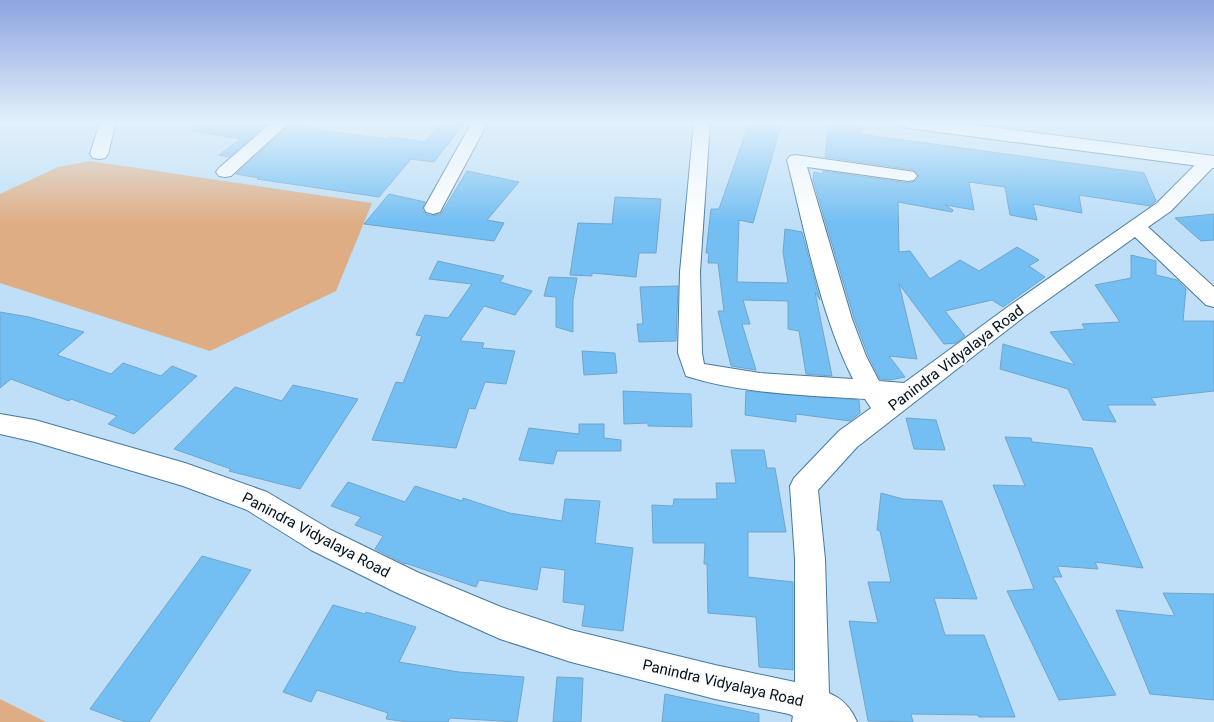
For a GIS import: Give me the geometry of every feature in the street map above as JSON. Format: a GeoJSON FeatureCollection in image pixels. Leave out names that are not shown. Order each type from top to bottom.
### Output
{"type":"FeatureCollection","features":[{"type":"Feature","properties":{"kind":"street"},"geometry":{"type":"LineString","coordinates":[[225,172],[244,156]]}},
{"type":"Feature","properties":{"kind":"street"},"geometry":{"type":"LineString","coordinates":[[433,208],[462,156]]}},
{"type":"Feature","properties":{"kind":"street"},"geometry":{"type":"LineString","coordinates":[[699,156],[690,272],[690,353],[694,370],[712,375],[760,382],[889,398]]}},
{"type":"Feature","properties":{"kind":"street"},"geometry":{"type":"LineString","coordinates":[[1172,156],[1212,162]]}},
{"type":"Feature","properties":{"kind":"street"},"geometry":{"type":"LineString","coordinates":[[889,398],[850,347],[829,285],[796,160],[908,176]]}},
{"type":"Feature","properties":{"kind":"street","name":"Panindra Vidyalaya Road"},"geometry":{"type":"LineString","coordinates":[[820,716],[804,486],[889,398],[1017,311],[1164,207],[1212,162]]}},
{"type":"Feature","properties":{"kind":"street"},"geometry":{"type":"LineString","coordinates":[[1136,227],[1163,250],[1214,300]]}},
{"type":"Feature","properties":{"kind":"street","name":"Panindra Vidyalaya Road"},"geometry":{"type":"LineString","coordinates":[[0,424],[35,431],[185,475],[257,501],[321,540],[406,582],[500,624],[571,646],[716,682],[788,697],[820,716]]}},
{"type":"Feature","properties":{"kind":"shaded area"},"geometry":{"type":"Polygon","coordinates":[[[90,161],[372,203],[336,291],[210,351],[0,283],[0,194],[58,167],[90,161]]]}},
{"type":"Feature","properties":{"kind":"shaded area"},"geometry":{"type":"Polygon","coordinates":[[[0,699],[46,722],[0,722],[0,699]]]}},
{"type":"Feature","properties":{"kind":"building"},"geometry":{"type":"Polygon","coordinates":[[[256,156],[439,156],[434,162],[411,159],[379,197],[257,179],[259,178],[236,174],[256,156]]]}},
{"type":"Feature","properties":{"kind":"building"},"geometry":{"type":"Polygon","coordinates":[[[738,156],[772,156],[753,223],[739,220],[737,282],[788,283],[783,252],[785,229],[802,232],[820,300],[815,292],[832,376],[806,374],[799,331],[788,329],[788,301],[743,300],[750,324],[742,324],[756,370],[731,366],[718,311],[724,311],[718,263],[708,263],[709,253],[706,253],[711,209],[719,209],[738,156]]]}},
{"type":"Feature","properties":{"kind":"building"},"geometry":{"type":"Polygon","coordinates":[[[1018,156],[1144,173],[1156,201],[1150,206],[1079,195],[1082,213],[1033,204],[1037,220],[1010,215],[1005,187],[969,182],[974,210],[945,205],[953,210],[952,212],[898,202],[899,252],[910,251],[930,279],[960,260],[979,271],[1017,247],[1039,260],[1029,266],[1045,277],[1003,307],[992,300],[945,311],[965,336],[956,343],[944,344],[899,284],[917,359],[889,356],[905,377],[890,380],[880,379],[868,355],[854,318],[813,180],[814,172],[823,174],[823,171],[908,183],[916,181],[919,176],[914,170],[825,157],[1018,156]]]}},
{"type":"Feature","properties":{"kind":"building"},"geometry":{"type":"Polygon","coordinates":[[[467,171],[519,182],[487,220],[504,223],[494,241],[364,224],[389,194],[425,202],[422,209],[425,214],[432,216],[441,214],[467,171]]]}},
{"type":"Feature","properties":{"kind":"building"},"geometry":{"type":"Polygon","coordinates":[[[615,197],[661,199],[656,253],[639,253],[636,277],[592,273],[592,276],[570,275],[578,223],[612,224],[615,197]]]}},
{"type":"Feature","properties":{"kind":"building"},"geometry":{"type":"Polygon","coordinates":[[[1214,214],[1214,240],[1201,241],[1175,218],[1214,214]]]}},
{"type":"Feature","properties":{"kind":"building"},"geometry":{"type":"Polygon","coordinates":[[[1131,255],[1156,261],[1156,275],[1177,280],[1186,289],[1183,321],[1214,321],[1214,391],[1151,398],[1156,405],[1107,405],[1116,422],[1083,420],[1068,389],[1000,369],[1003,344],[1075,365],[1050,332],[1085,329],[1082,324],[1120,322],[1095,285],[1131,278],[1131,255]]]}},
{"type":"Feature","properties":{"kind":"building"},"geometry":{"type":"Polygon","coordinates":[[[438,261],[504,276],[500,282],[532,291],[515,315],[484,306],[460,341],[484,343],[482,348],[515,351],[506,384],[485,382],[475,409],[469,408],[456,448],[372,440],[396,382],[403,383],[422,336],[416,335],[425,315],[448,318],[472,284],[429,279],[438,261]]]}},
{"type":"Feature","properties":{"kind":"building"},"geometry":{"type":"Polygon","coordinates":[[[549,277],[577,278],[573,300],[573,332],[556,327],[556,297],[544,296],[549,277]]]}},
{"type":"Feature","properties":{"kind":"building"},"geometry":{"type":"Polygon","coordinates":[[[678,286],[676,341],[639,342],[637,324],[643,324],[640,287],[678,286]]]}},
{"type":"Feature","properties":{"kind":"building"},"geometry":{"type":"Polygon","coordinates":[[[0,312],[29,317],[84,332],[57,355],[111,374],[123,363],[161,376],[172,366],[197,376],[134,434],[108,424],[117,416],[71,399],[69,401],[11,379],[0,388],[0,312]]]}},
{"type":"Feature","properties":{"kind":"building"},"geometry":{"type":"Polygon","coordinates":[[[582,351],[615,353],[617,373],[584,375],[582,351]]]}},
{"type":"Feature","properties":{"kind":"building"},"geometry":{"type":"Polygon","coordinates":[[[293,385],[358,399],[300,489],[229,471],[231,469],[174,449],[235,387],[282,401],[293,385]]]}},
{"type":"Feature","properties":{"kind":"building"},"geometry":{"type":"Polygon","coordinates":[[[623,391],[691,394],[692,427],[648,426],[648,423],[624,424],[623,391]]]}},
{"type":"Feature","properties":{"kind":"building"},"geometry":{"type":"Polygon","coordinates":[[[746,391],[859,400],[860,413],[850,421],[796,414],[796,422],[745,415],[746,391]]]}},
{"type":"Feature","properties":{"kind":"building"},"geometry":{"type":"Polygon","coordinates":[[[906,418],[936,420],[945,450],[914,449],[906,418]]]}},
{"type":"Feature","properties":{"kind":"building"},"geometry":{"type":"Polygon","coordinates":[[[579,424],[604,424],[604,438],[621,440],[621,451],[557,451],[553,464],[519,460],[529,428],[579,434],[579,424]]]}},
{"type":"Feature","properties":{"kind":"building"},"geometry":{"type":"Polygon","coordinates":[[[1005,437],[1031,438],[1032,442],[1092,448],[1143,568],[1095,562],[1098,569],[1057,566],[1062,577],[1053,577],[1116,695],[1059,700],[1007,591],[1034,589],[993,485],[1025,486],[1005,437]]]}},
{"type":"Feature","properties":{"kind":"building"},"geometry":{"type":"Polygon","coordinates":[[[731,450],[764,450],[767,468],[775,468],[786,532],[748,532],[748,577],[793,582],[793,670],[759,667],[756,617],[708,613],[707,564],[704,564],[705,543],[653,543],[652,505],[673,506],[674,499],[717,499],[716,483],[736,483],[731,450]]]}},
{"type":"Feature","properties":{"kind":"building"},"geometry":{"type":"Polygon","coordinates":[[[348,482],[405,502],[415,486],[462,501],[463,498],[509,513],[562,521],[565,499],[600,501],[595,543],[633,548],[623,631],[582,626],[585,605],[563,602],[565,570],[541,567],[537,590],[479,580],[476,587],[405,564],[375,549],[383,536],[355,525],[361,517],[331,506],[348,482]]]}},
{"type":"Feature","properties":{"kind":"building"},"geometry":{"type":"Polygon","coordinates":[[[881,493],[903,499],[942,501],[977,599],[934,598],[945,635],[984,635],[1015,717],[911,714],[913,722],[868,721],[849,621],[878,623],[868,582],[891,582],[880,531],[877,530],[881,493]]]}},
{"type":"Feature","properties":{"kind":"building"},"geometry":{"type":"Polygon","coordinates":[[[202,556],[251,570],[149,722],[126,722],[90,709],[202,556]]]}},
{"type":"Feature","properties":{"kind":"building"},"geometry":{"type":"Polygon","coordinates":[[[1163,593],[1214,594],[1214,700],[1150,694],[1116,610],[1175,616],[1163,593]]]}},
{"type":"Feature","properties":{"kind":"building"},"geometry":{"type":"Polygon","coordinates":[[[333,605],[365,614],[366,612],[416,627],[399,662],[459,672],[524,677],[517,722],[450,718],[448,722],[408,722],[386,719],[388,713],[317,690],[311,702],[283,692],[333,605]]]}},
{"type":"Feature","properties":{"kind":"building"},"geometry":{"type":"Polygon","coordinates":[[[557,677],[583,678],[581,722],[553,722],[557,677]]]}},
{"type":"Feature","properties":{"kind":"building"},"geometry":{"type":"Polygon","coordinates":[[[665,694],[759,714],[759,722],[662,722],[665,694]]]}}]}
